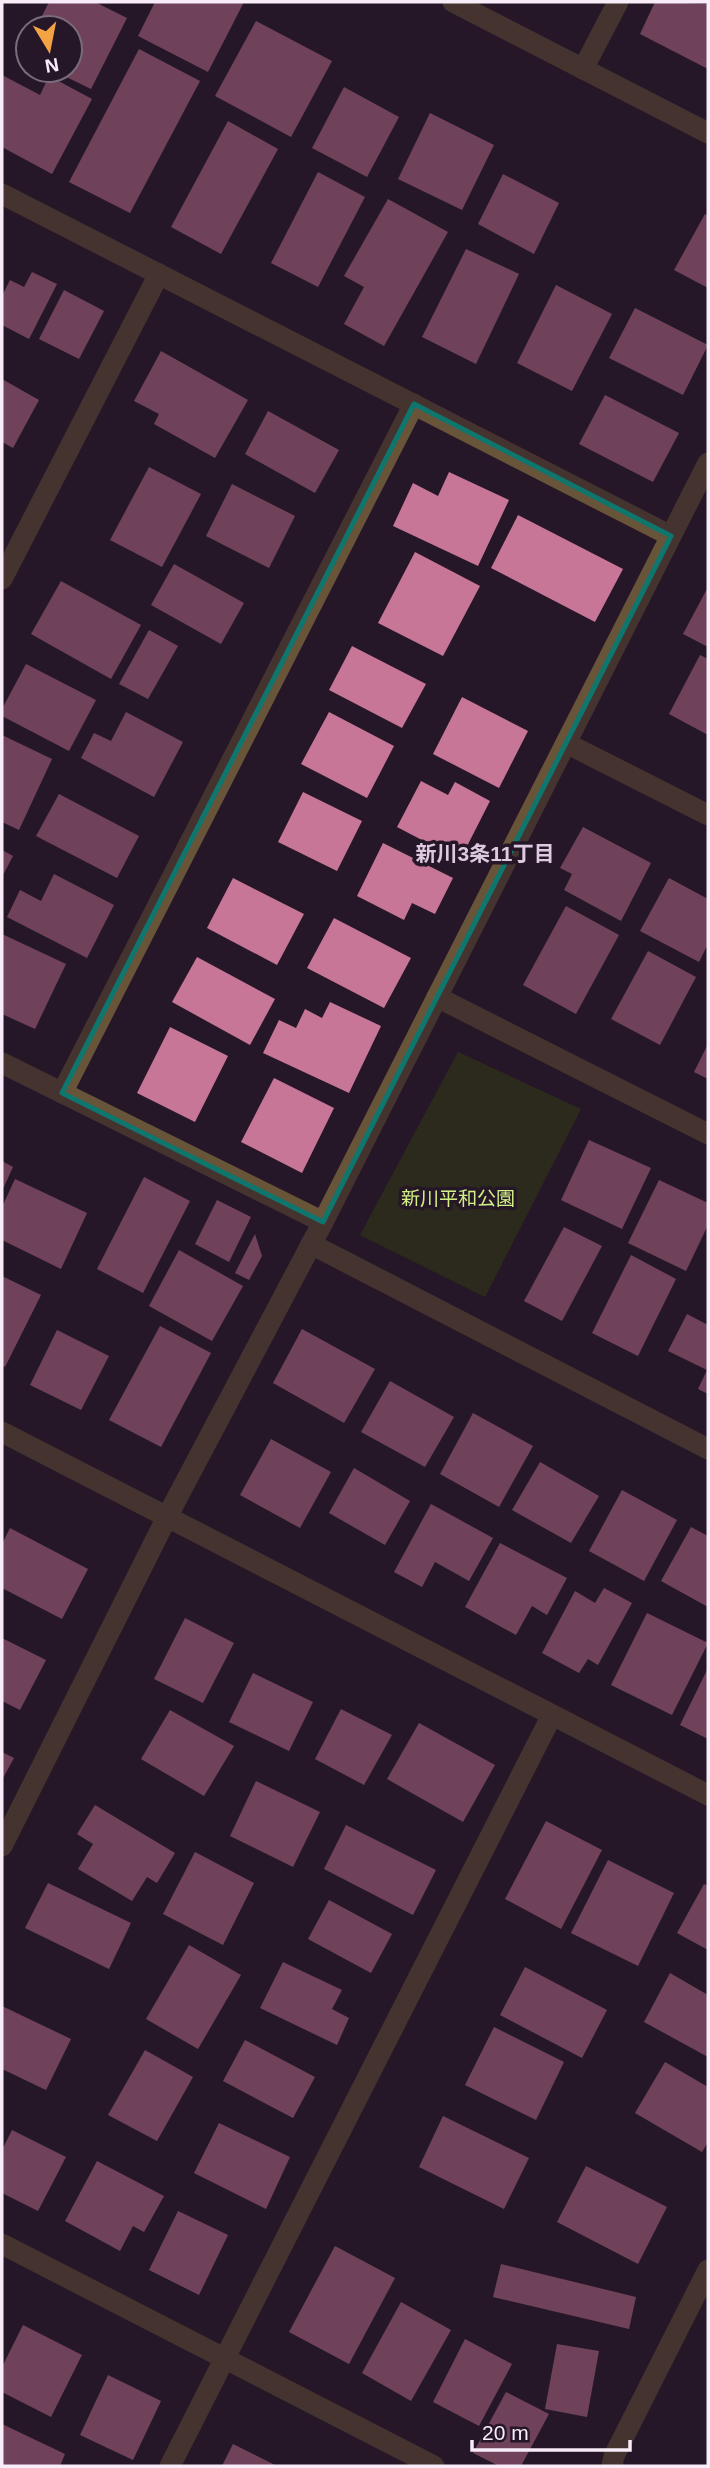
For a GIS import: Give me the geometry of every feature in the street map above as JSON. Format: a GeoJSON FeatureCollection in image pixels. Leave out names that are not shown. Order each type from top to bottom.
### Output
{"type":"FeatureCollection","features":[{"type":"Feature","properties":{"kind":"street"},"geometry":{"type":"LineString","coordinates":[[453,2],[708,133]]}},
{"type":"Feature","properties":{"kind":"street"},"geometry":{"type":"LineString","coordinates":[[583,68],[618,2]]}},
{"type":"Feature","properties":{"kind":"street"},"geometry":{"type":"LineString","coordinates":[[2,194],[671,536]]}},
{"type":"Feature","properties":{"kind":"street"},"geometry":{"type":"LineString","coordinates":[[2,579],[159,274]]}},
{"type":"Feature","properties":{"kind":"street"},"geometry":{"type":"LineString","coordinates":[[62,1093],[414,404]]}},
{"type":"Feature","properties":{"kind":"street"},"geometry":{"type":"LineString","coordinates":[[2,1846],[167,1517],[323,1222],[671,536],[701,495],[708,463]]}},
{"type":"Feature","properties":{"kind":"street"},"geometry":{"type":"LineString","coordinates":[[566,743],[708,816]]}},
{"type":"Feature","properties":{"kind":"street"},"geometry":{"type":"LineString","coordinates":[[437,997],[708,1134]]}},
{"type":"Feature","properties":{"kind":"street"},"geometry":{"type":"LineString","coordinates":[[2,1063],[323,1222]]}},
{"type":"Feature","properties":{"kind":"street"},"geometry":{"type":"LineString","coordinates":[[311,1244],[708,1449]]}},
{"type":"Feature","properties":{"kind":"street"},"geometry":{"type":"LineString","coordinates":[[2,1432],[708,1795]]}},
{"type":"Feature","properties":{"kind":"street"},"geometry":{"type":"LineString","coordinates":[[170,2466],[552,1715]]}},
{"type":"Feature","properties":{"kind":"street"},"geometry":{"type":"LineString","coordinates":[[2,2244],[434,2466]]}},
{"type":"Feature","properties":{"kind":"street"},"geometry":{"type":"LineString","coordinates":[[612,2466],[614,2456],[708,2270]]}},
{"type":"Feature","properties":{"kind":"highlighted area"},"geometry":{"type":"Polygon","coordinates":[[[414,404],[671,536],[323,1222],[62,1093],[414,404]]]}},
{"type":"Feature","properties":{"kind":"green space","name":"新川平和公園"},"geometry":{"type":"Polygon","coordinates":[[[458,1052],[581,1109],[485,1297],[360,1235],[458,1052]]]}},
{"type":"Feature","properties":{"kind":"building"},"geometry":{"type":"Polygon","coordinates":[[[49,2],[95,2],[127,18],[91,89],[81,84],[84,84],[84,14],[43,14],[49,2]]]}},
{"type":"Feature","properties":{"kind":"building"},"geometry":{"type":"Polygon","coordinates":[[[155,2],[244,2],[208,72],[138,36],[155,2]]]}},
{"type":"Feature","properties":{"kind":"building"},"geometry":{"type":"Polygon","coordinates":[[[655,2],[708,4],[708,69],[640,34],[655,2]]]}},
{"type":"Feature","properties":{"kind":"building"},"geometry":{"type":"Polygon","coordinates":[[[256,21],[332,61],[291,137],[215,96],[256,21]]]}},
{"type":"Feature","properties":{"kind":"building"},"geometry":{"type":"Polygon","coordinates":[[[139,49],[200,81],[130,213],[69,182],[139,49]]]}},
{"type":"Feature","properties":{"kind":"building"},"geometry":{"type":"Polygon","coordinates":[[[2,75],[14,81],[14,84],[40,95],[45,84],[64,84],[92,99],[52,174],[2,147],[2,75]]]}},
{"type":"Feature","properties":{"kind":"building"},"geometry":{"type":"Polygon","coordinates":[[[344,87],[399,117],[367,177],[312,148],[344,87]]]}},
{"type":"Feature","properties":{"kind":"building"},"geometry":{"type":"Polygon","coordinates":[[[430,113],[494,145],[462,210],[398,179],[430,113]]]}},
{"type":"Feature","properties":{"kind":"building"},"geometry":{"type":"Polygon","coordinates":[[[228,121],[278,149],[221,254],[171,227],[228,121]]]}},
{"type":"Feature","properties":{"kind":"building"},"geometry":{"type":"Polygon","coordinates":[[[318,172],[365,197],[318,287],[271,263],[318,172]]]}},
{"type":"Feature","properties":{"kind":"building"},"geometry":{"type":"Polygon","coordinates":[[[503,174],[559,203],[534,254],[478,224],[503,174]]]}},
{"type":"Feature","properties":{"kind":"building"},"geometry":{"type":"Polygon","coordinates":[[[388,199],[448,232],[384,346],[344,324],[364,287],[344,276],[388,199]]]}},
{"type":"Feature","properties":{"kind":"building"},"geometry":{"type":"Polygon","coordinates":[[[705,214],[708,216],[708,288],[674,270],[705,214]]]}},
{"type":"Feature","properties":{"kind":"building"},"geometry":{"type":"Polygon","coordinates":[[[466,249],[519,274],[476,364],[422,337],[466,249]]]}},
{"type":"Feature","properties":{"kind":"building"},"geometry":{"type":"Polygon","coordinates":[[[32,272],[57,284],[29,339],[2,325],[2,296],[10,280],[24,287],[32,272]]]}},
{"type":"Feature","properties":{"kind":"building"},"geometry":{"type":"Polygon","coordinates":[[[556,285],[612,314],[572,391],[517,363],[556,285]]]}},
{"type":"Feature","properties":{"kind":"building"},"geometry":{"type":"Polygon","coordinates":[[[64,290],[104,311],[79,359],[39,339],[64,290]]]}},
{"type":"Feature","properties":{"kind":"building"},"geometry":{"type":"Polygon","coordinates":[[[635,308],[708,345],[683,395],[609,358],[635,308]]]}},
{"type":"Feature","properties":{"kind":"building"},"geometry":{"type":"Polygon","coordinates":[[[161,351],[248,400],[215,458],[154,424],[159,414],[134,401],[161,351]]]}},
{"type":"Feature","properties":{"kind":"building"},"geometry":{"type":"Polygon","coordinates":[[[2,379],[39,400],[13,448],[2,442],[2,379]]]}},
{"type":"Feature","properties":{"kind":"building"},"geometry":{"type":"Polygon","coordinates":[[[605,395],[679,433],[653,482],[579,444],[605,395]]]}},
{"type":"Feature","properties":{"kind":"building"},"geometry":{"type":"Polygon","coordinates":[[[268,411],[339,450],[315,493],[245,454],[268,411]]]}},
{"type":"Feature","properties":{"kind":"building"},"geometry":{"type":"Polygon","coordinates":[[[149,467],[201,494],[162,567],[110,540],[149,467]]]}},
{"type":"Feature","properties":{"kind":"building"},"geometry":{"type":"Polygon","coordinates":[[[449,472],[509,500],[478,566],[393,526],[413,483],[438,496],[449,472]]]}},
{"type":"Feature","properties":{"kind":"building"},"geometry":{"type":"Polygon","coordinates":[[[232,484],[295,516],[269,568],[206,536],[232,484]]]}},
{"type":"Feature","properties":{"kind":"building"},"geometry":{"type":"Polygon","coordinates":[[[518,515],[623,569],[595,622],[491,568],[518,515]]]}},
{"type":"Feature","properties":{"kind":"building"},"geometry":{"type":"Polygon","coordinates":[[[415,552],[480,586],[443,656],[378,623],[415,552]]]}},
{"type":"Feature","properties":{"kind":"building"},"geometry":{"type":"Polygon","coordinates":[[[174,564],[244,603],[221,644],[151,605],[174,564]]]}},
{"type":"Feature","properties":{"kind":"building"},"geometry":{"type":"Polygon","coordinates":[[[61,581],[141,625],[111,679],[31,634],[61,581]]]}},
{"type":"Feature","properties":{"kind":"building"},"geometry":{"type":"Polygon","coordinates":[[[708,587],[708,647],[683,634],[708,587]]]}},
{"type":"Feature","properties":{"kind":"building"},"geometry":{"type":"Polygon","coordinates":[[[149,630],[178,646],[148,699],[119,684],[149,630]]]}},
{"type":"Feature","properties":{"kind":"building"},"geometry":{"type":"Polygon","coordinates":[[[352,646],[426,684],[402,728],[329,690],[352,646]]]}},
{"type":"Feature","properties":{"kind":"building"},"geometry":{"type":"Polygon","coordinates":[[[700,655],[708,659],[708,735],[669,714],[700,655]]]}},
{"type":"Feature","properties":{"kind":"building"},"geometry":{"type":"Polygon","coordinates":[[[26,664],[96,700],[69,751],[2,716],[2,709],[26,664]]]}},
{"type":"Feature","properties":{"kind":"building"},"geometry":{"type":"Polygon","coordinates":[[[462,697],[528,731],[499,788],[433,754],[462,697]]]}},
{"type":"Feature","properties":{"kind":"building"},"geometry":{"type":"Polygon","coordinates":[[[126,712],[183,742],[154,797],[81,758],[94,733],[111,741],[126,712]]]}},
{"type":"Feature","properties":{"kind":"building"},"geometry":{"type":"Polygon","coordinates":[[[329,712],[394,746],[367,798],[301,764],[329,712]]]}},
{"type":"Feature","properties":{"kind":"building"},"geometry":{"type":"Polygon","coordinates":[[[2,735],[52,759],[19,830],[2,822],[2,735]]]}},
{"type":"Feature","properties":{"kind":"building"},"geometry":{"type":"Polygon","coordinates":[[[421,781],[448,795],[455,782],[490,801],[460,860],[397,827],[421,781]]]}},
{"type":"Feature","properties":{"kind":"building"},"geometry":{"type":"Polygon","coordinates":[[[303,792],[362,821],[337,871],[278,842],[303,792]]]}},
{"type":"Feature","properties":{"kind":"building"},"geometry":{"type":"Polygon","coordinates":[[[59,794],[139,836],[117,878],[36,836],[59,794]]]}},
{"type":"Feature","properties":{"kind":"building"},"geometry":{"type":"Polygon","coordinates":[[[583,827],[651,863],[621,921],[564,890],[572,874],[560,868],[583,827]]]}},
{"type":"Feature","properties":{"kind":"building"},"geometry":{"type":"Polygon","coordinates":[[[383,843],[453,878],[435,914],[412,903],[404,920],[357,896],[383,843]]]}},
{"type":"Feature","properties":{"kind":"building"},"geometry":{"type":"Polygon","coordinates":[[[2,850],[13,856],[2,877],[2,850]]]}},
{"type":"Feature","properties":{"kind":"building"},"geometry":{"type":"Polygon","coordinates":[[[54,874],[114,905],[87,958],[7,917],[20,890],[41,901],[54,874]]]}},
{"type":"Feature","properties":{"kind":"building"},"geometry":{"type":"Polygon","coordinates":[[[233,878],[304,914],[277,965],[207,928],[233,878]]]}},
{"type":"Feature","properties":{"kind":"building"},"geometry":{"type":"Polygon","coordinates":[[[669,878],[708,899],[708,944],[699,962],[640,931],[669,878]]]}},
{"type":"Feature","properties":{"kind":"building"},"geometry":{"type":"Polygon","coordinates":[[[566,906],[619,935],[576,1014],[523,985],[566,906]]]}},
{"type":"Feature","properties":{"kind":"building"},"geometry":{"type":"Polygon","coordinates":[[[334,918],[411,958],[384,1008],[307,968],[334,918]]]}},
{"type":"Feature","properties":{"kind":"building"},"geometry":{"type":"Polygon","coordinates":[[[2,934],[66,964],[35,1029],[2,1014],[2,934]]]}},
{"type":"Feature","properties":{"kind":"building"},"geometry":{"type":"Polygon","coordinates":[[[648,951],[696,977],[660,1045],[611,1019],[648,951]]]}},
{"type":"Feature","properties":{"kind":"building"},"geometry":{"type":"Polygon","coordinates":[[[197,957],[275,999],[250,1045],[172,1002],[197,957]]]}},
{"type":"Feature","properties":{"kind":"building"},"geometry":{"type":"Polygon","coordinates":[[[330,1002],[381,1026],[349,1093],[263,1053],[279,1020],[296,1028],[305,1009],[322,1018],[330,1002]]]}},
{"type":"Feature","properties":{"kind":"building"},"geometry":{"type":"Polygon","coordinates":[[[170,1027],[228,1056],[195,1122],[137,1093],[170,1027]]]}},
{"type":"Feature","properties":{"kind":"building"},"geometry":{"type":"Polygon","coordinates":[[[708,1044],[708,1079],[694,1072],[708,1044]]]}},
{"type":"Feature","properties":{"kind":"building"},"geometry":{"type":"Polygon","coordinates":[[[274,1078],[334,1108],[302,1173],[241,1142],[274,1078]]]}},
{"type":"Feature","properties":{"kind":"building"},"geometry":{"type":"Polygon","coordinates":[[[589,1140],[651,1168],[622,1229],[561,1200],[589,1140]]]}},
{"type":"Feature","properties":{"kind":"building"},"geometry":{"type":"Polygon","coordinates":[[[2,1161],[13,1167],[2,1191],[2,1161]]]}},
{"type":"Feature","properties":{"kind":"building"},"geometry":{"type":"Polygon","coordinates":[[[144,1177],[190,1201],[143,1293],[97,1269],[144,1177]]]}},
{"type":"Feature","properties":{"kind":"building"},"geometry":{"type":"Polygon","coordinates":[[[15,1179],[87,1213],[61,1269],[2,1240],[2,1207],[15,1179]]]}},
{"type":"Feature","properties":{"kind":"building"},"geometry":{"type":"Polygon","coordinates":[[[659,1180],[708,1203],[708,1225],[686,1271],[628,1243],[659,1180]]]}},
{"type":"Feature","properties":{"kind":"building"},"geometry":{"type":"Polygon","coordinates":[[[217,1200],[251,1217],[229,1262],[195,1244],[217,1200]]]}},
{"type":"Feature","properties":{"kind":"building"},"geometry":{"type":"Polygon","coordinates":[[[564,1227],[602,1246],[562,1321],[524,1301],[564,1227]]]}},
{"type":"Feature","properties":{"kind":"building"},"geometry":{"type":"Polygon","coordinates":[[[255,1234],[262,1256],[249,1280],[235,1273],[255,1234]]]}},
{"type":"Feature","properties":{"kind":"building"},"geometry":{"type":"Polygon","coordinates":[[[179,1250],[243,1286],[212,1341],[149,1306],[179,1250]]]}},
{"type":"Feature","properties":{"kind":"building"},"geometry":{"type":"Polygon","coordinates":[[[631,1255],[676,1279],[638,1356],[592,1333],[631,1255]]]}},
{"type":"Feature","properties":{"kind":"building"},"geometry":{"type":"Polygon","coordinates":[[[2,1276],[41,1295],[5,1367],[2,1365],[2,1276]]]}},
{"type":"Feature","properties":{"kind":"building"},"geometry":{"type":"Polygon","coordinates":[[[687,1314],[708,1325],[708,1394],[698,1389],[707,1370],[668,1351],[687,1314]]]}},
{"type":"Feature","properties":{"kind":"building"},"geometry":{"type":"Polygon","coordinates":[[[160,1326],[211,1353],[161,1447],[109,1420],[160,1326]]]}},
{"type":"Feature","properties":{"kind":"building"},"geometry":{"type":"Polygon","coordinates":[[[302,1329],[375,1369],[344,1423],[273,1383],[302,1329]]]}},
{"type":"Feature","properties":{"kind":"building"},"geometry":{"type":"Polygon","coordinates":[[[57,1330],[109,1356],[81,1410],[30,1385],[57,1330]]]}},
{"type":"Feature","properties":{"kind":"building"},"geometry":{"type":"Polygon","coordinates":[[[390,1381],[454,1417],[425,1467],[361,1432],[390,1381]]]}},
{"type":"Feature","properties":{"kind":"building"},"geometry":{"type":"Polygon","coordinates":[[[473,1413],[533,1446],[499,1507],[440,1474],[473,1413]]]}},
{"type":"Feature","properties":{"kind":"building"},"geometry":{"type":"Polygon","coordinates":[[[271,1439],[331,1472],[300,1528],[240,1495],[271,1439]]]}},
{"type":"Feature","properties":{"kind":"building"},"geometry":{"type":"Polygon","coordinates":[[[540,1462],[599,1496],[571,1543],[512,1510],[540,1462]]]}},
{"type":"Feature","properties":{"kind":"building"},"geometry":{"type":"Polygon","coordinates":[[[354,1468],[410,1501],[385,1545],[329,1513],[354,1468]]]}},
{"type":"Feature","properties":{"kind":"building"},"geometry":{"type":"Polygon","coordinates":[[[622,1490],[677,1520],[644,1581],[589,1551],[622,1490]]]}},
{"type":"Feature","properties":{"kind":"building"},"geometry":{"type":"Polygon","coordinates":[[[431,1504],[493,1538],[469,1581],[435,1562],[422,1587],[394,1572],[431,1504]]]}},
{"type":"Feature","properties":{"kind":"building"},"geometry":{"type":"Polygon","coordinates":[[[691,1527],[708,1536],[708,1607],[661,1581],[691,1527]]]}},
{"type":"Feature","properties":{"kind":"building"},"geometry":{"type":"Polygon","coordinates":[[[10,1528],[88,1569],[62,1619],[2,1588],[2,1544],[10,1528]]]}},
{"type":"Feature","properties":{"kind":"building"},"geometry":{"type":"Polygon","coordinates":[[[500,1543],[567,1578],[547,1615],[532,1606],[516,1635],[465,1607],[500,1543]]]}},
{"type":"Feature","properties":{"kind":"building"},"geometry":{"type":"Polygon","coordinates":[[[604,1588],[632,1603],[598,1665],[588,1659],[579,1673],[542,1653],[575,1591],[595,1603],[604,1588]]]}},
{"type":"Feature","properties":{"kind":"building"},"geometry":{"type":"Polygon","coordinates":[[[647,1613],[708,1643],[672,1715],[611,1685],[647,1613]]]}},
{"type":"Feature","properties":{"kind":"building"},"geometry":{"type":"Polygon","coordinates":[[[185,1618],[234,1643],[203,1703],[154,1679],[185,1618]]]}},
{"type":"Feature","properties":{"kind":"building"},"geometry":{"type":"Polygon","coordinates":[[[2,1638],[46,1660],[20,1710],[2,1701],[2,1638]]]}},
{"type":"Feature","properties":{"kind":"building"},"geometry":{"type":"Polygon","coordinates":[[[708,1668],[708,1739],[680,1725],[708,1668]]]}},
{"type":"Feature","properties":{"kind":"building"},"geometry":{"type":"Polygon","coordinates":[[[253,1673],[313,1702],[289,1751],[229,1722],[253,1673]]]}},
{"type":"Feature","properties":{"kind":"building"},"geometry":{"type":"Polygon","coordinates":[[[341,1709],[392,1735],[364,1785],[315,1759],[341,1709]]]}},
{"type":"Feature","properties":{"kind":"building"},"geometry":{"type":"Polygon","coordinates":[[[170,1710],[234,1746],[204,1796],[141,1759],[170,1710]]]}},
{"type":"Feature","properties":{"kind":"building"},"geometry":{"type":"Polygon","coordinates":[[[419,1723],[495,1765],[463,1822],[387,1779],[419,1723]]]}},
{"type":"Feature","properties":{"kind":"building"},"geometry":{"type":"Polygon","coordinates":[[[2,1752],[14,1758],[2,1780],[2,1752]]]}},
{"type":"Feature","properties":{"kind":"building"},"geometry":{"type":"Polygon","coordinates":[[[256,1781],[320,1812],[293,1867],[230,1836],[256,1781]]]}},
{"type":"Feature","properties":{"kind":"building"},"geometry":{"type":"Polygon","coordinates":[[[95,1805],[175,1853],[157,1883],[147,1877],[132,1901],[78,1869],[93,1844],[77,1834],[95,1805]]]}},
{"type":"Feature","properties":{"kind":"building"},"geometry":{"type":"Polygon","coordinates":[[[546,1821],[602,1850],[561,1929],[505,1899],[546,1821]]]}},
{"type":"Feature","properties":{"kind":"building"},"geometry":{"type":"Polygon","coordinates":[[[346,1825],[436,1870],[413,1915],[324,1869],[346,1825]]]}},
{"type":"Feature","properties":{"kind":"building"},"geometry":{"type":"Polygon","coordinates":[[[195,1852],[254,1883],[223,1945],[163,1914],[195,1852]]]}},
{"type":"Feature","properties":{"kind":"building"},"geometry":{"type":"Polygon","coordinates":[[[608,1860],[674,1893],[638,1966],[571,1933],[608,1860]]]}},
{"type":"Feature","properties":{"kind":"building"},"geometry":{"type":"Polygon","coordinates":[[[48,1883],[131,1923],[109,1969],[25,1928],[48,1883]]]}},
{"type":"Feature","properties":{"kind":"building"},"geometry":{"type":"Polygon","coordinates":[[[704,1884],[708,1886],[708,1950],[677,1933],[704,1884]]]}},
{"type":"Feature","properties":{"kind":"building"},"geometry":{"type":"Polygon","coordinates":[[[329,1900],[392,1934],[371,1973],[308,1939],[329,1900]]]}},
{"type":"Feature","properties":{"kind":"building"},"geometry":{"type":"Polygon","coordinates":[[[189,1945],[241,1975],[198,2049],[146,2019],[189,1945]]]}},
{"type":"Feature","properties":{"kind":"building"},"geometry":{"type":"Polygon","coordinates":[[[283,1962],[342,1990],[332,2009],[349,2018],[337,2045],[260,2008],[283,1962]]]}},
{"type":"Feature","properties":{"kind":"building"},"geometry":{"type":"Polygon","coordinates":[[[525,1967],[607,2010],[582,2058],[500,2015],[525,1967]]]}},
{"type":"Feature","properties":{"kind":"building"},"geometry":{"type":"Polygon","coordinates":[[[670,1973],[708,1995],[708,2057],[644,2022],[670,1973]]]}},
{"type":"Feature","properties":{"kind":"building"},"geometry":{"type":"Polygon","coordinates":[[[2,2006],[71,2039],[46,2090],[2,2069],[2,2006]]]}},
{"type":"Feature","properties":{"kind":"building"},"geometry":{"type":"Polygon","coordinates":[[[494,2027],[564,2062],[536,2120],[465,2085],[494,2027]]]}},
{"type":"Feature","properties":{"kind":"building"},"geometry":{"type":"Polygon","coordinates":[[[245,2040],[315,2077],[293,2118],[223,2081],[245,2040]]]}},
{"type":"Feature","properties":{"kind":"building"},"geometry":{"type":"Polygon","coordinates":[[[145,2050],[193,2077],[157,2141],[108,2115],[145,2050]]]}},
{"type":"Feature","properties":{"kind":"building"},"geometry":{"type":"Polygon","coordinates":[[[665,2062],[708,2087],[708,2142],[702,2152],[635,2113],[665,2062]]]}},
{"type":"Feature","properties":{"kind":"building"},"geometry":{"type":"Polygon","coordinates":[[[443,2116],[529,2158],[504,2209],[419,2167],[443,2116]]]}},
{"type":"Feature","properties":{"kind":"building"},"geometry":{"type":"Polygon","coordinates":[[[219,2123],[290,2157],[266,2209],[194,2173],[219,2123]]]}},
{"type":"Feature","properties":{"kind":"building"},"geometry":{"type":"Polygon","coordinates":[[[12,2130],[66,2157],[38,2211],[2,2193],[2,2150],[12,2130]]]}},
{"type":"Feature","properties":{"kind":"building"},"geometry":{"type":"Polygon","coordinates":[[[97,2161],[164,2196],[144,2232],[133,2226],[120,2251],[65,2221],[97,2161]]]}},
{"type":"Feature","properties":{"kind":"building"},"geometry":{"type":"Polygon","coordinates":[[[586,2166],[667,2207],[638,2264],[557,2222],[586,2166]]]}},
{"type":"Feature","properties":{"kind":"building"},"geometry":{"type":"Polygon","coordinates":[[[178,2211],[228,2235],[199,2295],[149,2270],[178,2211]]]}},
{"type":"Feature","properties":{"kind":"building"},"geometry":{"type":"Polygon","coordinates":[[[335,2246],[395,2278],[349,2364],[289,2332],[335,2246]]]}},
{"type":"Feature","properties":{"kind":"building"},"geometry":{"type":"Polygon","coordinates":[[[501,2264],[636,2297],[629,2329],[493,2297],[501,2264]]]}},
{"type":"Feature","properties":{"kind":"building"},"geometry":{"type":"Polygon","coordinates":[[[401,2302],[451,2330],[411,2401],[362,2373],[401,2302]]]}},
{"type":"Feature","properties":{"kind":"building"},"geometry":{"type":"Polygon","coordinates":[[[23,2325],[82,2355],[51,2417],[2,2392],[2,2367],[23,2325]]]}},
{"type":"Feature","properties":{"kind":"building"},"geometry":{"type":"Polygon","coordinates":[[[465,2339],[512,2364],[479,2426],[433,2402],[465,2339]]]}},
{"type":"Feature","properties":{"kind":"building"},"geometry":{"type":"Polygon","coordinates":[[[557,2344],[599,2351],[587,2417],[545,2409],[557,2344]]]}},
{"type":"Feature","properties":{"kind":"building"},"geometry":{"type":"Polygon","coordinates":[[[108,2375],[161,2401],[133,2460],[80,2435],[108,2375]]]}},
{"type":"Feature","properties":{"kind":"building"},"geometry":{"type":"Polygon","coordinates":[[[506,2392],[549,2414],[521,2466],[499,2466],[473,2453],[506,2392]]]}},
{"type":"Feature","properties":{"kind":"building"},"geometry":{"type":"Polygon","coordinates":[[[2,2424],[65,2454],[60,2466],[2,2466],[2,2424]]]}},
{"type":"Feature","properties":{"kind":"building"},"geometry":{"type":"Polygon","coordinates":[[[233,2444],[277,2466],[222,2466],[233,2444]]]}},
{"type":"Feature","properties":{"kind":"district","name":"新川3条11丁目"},"geometry":{"type":"Point","coordinates":[485,853]}}]}
